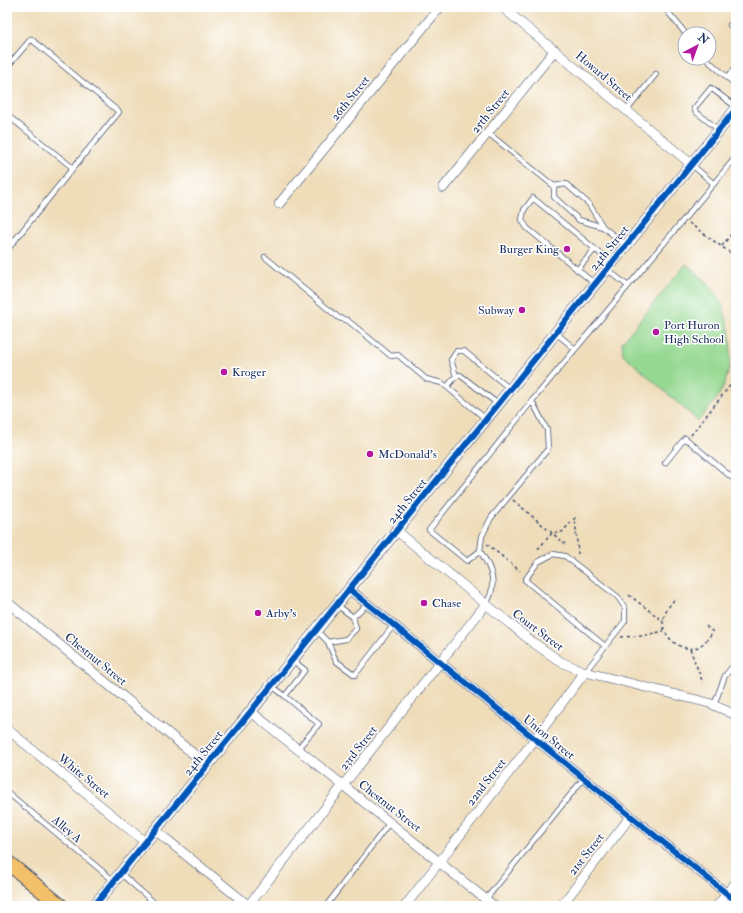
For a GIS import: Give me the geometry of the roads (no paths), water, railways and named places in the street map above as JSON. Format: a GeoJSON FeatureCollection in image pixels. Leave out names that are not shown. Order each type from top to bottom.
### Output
{"type":"FeatureCollection","features":[{"type":"Feature","properties":{"kind":"main road"},"geometry":{"type":"LineString","coordinates":[[7,862],[61,906]]}},
{"type":"Feature","properties":{"kind":"street","name":"26th Street"},"geometry":{"type":"LineString","coordinates":[[279,204],[440,7]]}},
{"type":"Feature","properties":{"kind":"street","name":"Howard Street"},"geometry":{"type":"LineString","coordinates":[[502,7],[691,164]]}},
{"type":"Feature","properties":{"kind":"street","name":"25th Street"},"geometry":{"type":"LineString","coordinates":[[443,188],[555,50]]}},
{"type":"Feature","properties":{"kind":"street","name":"24th Street"},"geometry":{"type":"LineString","coordinates":[[94,906],[250,711],[397,532],[736,108]]}},
{"type":"Feature","properties":{"kind":"street","name":"Court Street"},"geometry":{"type":"LineString","coordinates":[[397,532],[545,652],[561,662],[585,672],[714,705],[736,715]]}},
{"type":"Feature","properties":{"kind":"street","name":"Union Street"},"geometry":{"type":"LineString","coordinates":[[349,589],[736,901]]}},
{"type":"Feature","properties":{"kind":"street","name":"Chestnut Street"},"geometry":{"type":"LineString","coordinates":[[7,602],[207,765]]}},
{"type":"Feature","properties":{"kind":"street","name":"23rd Street"},"geometry":{"type":"LineString","coordinates":[[249,906],[486,604]]}},
{"type":"Feature","properties":{"kind":"street","name":"22nd Street"},"geometry":{"type":"LineString","coordinates":[[405,906],[535,740],[585,672]]}},
{"type":"Feature","properties":{"kind":"street","name":"Chestnut Street"},"geometry":{"type":"LineString","coordinates":[[250,711],[494,906]]}},
{"type":"Feature","properties":{"kind":"street","name":"White Street"},"geometry":{"type":"LineString","coordinates":[[7,729],[145,842]]}},
{"type":"Feature","properties":{"kind":"street","name":"21st Street"},"geometry":{"type":"LineString","coordinates":[[561,906],[631,816]]}},
{"type":"Feature","properties":{"kind":"street"},"geometry":{"type":"LineString","coordinates":[[155,830],[249,906]]}},
{"type":"Feature","properties":{"kind":"street"},"geometry":{"type":"LineString","coordinates":[[717,906],[736,882]]}},
{"type":"Feature","properties":{"kind":"lane"},"geometry":{"type":"LineString","coordinates":[[668,7],[668,12],[679,26]]}},
{"type":"Feature","properties":{"kind":"lane"},"geometry":{"type":"LineString","coordinates":[[730,25],[736,30]]}},
{"type":"Feature","properties":{"kind":"lane"},"geometry":{"type":"LineString","coordinates":[[7,67],[31,39],[119,112],[7,250]]}},
{"type":"Feature","properties":{"kind":"lane"},"geometry":{"type":"LineString","coordinates":[[714,66],[736,85]]}},
{"type":"Feature","properties":{"kind":"lane"},"geometry":{"type":"LineString","coordinates":[[728,78],[736,67]]}},
{"type":"Feature","properties":{"kind":"lane"},"geometry":{"type":"LineString","coordinates":[[626,110],[656,74]]}},
{"type":"Feature","properties":{"kind":"lane"},"geometry":{"type":"LineString","coordinates":[[719,130],[696,112],[694,108],[711,88],[736,108]]}},
{"type":"Feature","properties":{"kind":"lane"},"geometry":{"type":"LineString","coordinates":[[7,115],[73,168]]}},
{"type":"Feature","properties":{"kind":"lane"},"geometry":{"type":"LineString","coordinates":[[488,133],[554,186],[566,184],[589,204],[603,227],[626,245]]}},
{"type":"Feature","properties":{"kind":"lane"},"geometry":{"type":"LineString","coordinates":[[480,552],[467,561],[429,530],[532,401],[736,157]]}},
{"type":"Feature","properties":{"kind":"lane"},"geometry":{"type":"LineString","coordinates":[[691,164],[714,184]]}},
{"type":"Feature","properties":{"kind":"lane"},"geometry":{"type":"LineString","coordinates":[[554,186],[554,197],[579,220],[603,227]]}},
{"type":"Feature","properties":{"kind":"lane"},"geometry":{"type":"LineString","coordinates":[[595,284],[527,228],[522,220],[524,210],[533,198],[594,249],[628,286]]}},
{"type":"Feature","properties":{"kind":"lane"},"geometry":{"type":"LineString","coordinates":[[577,270],[594,249]]}},
{"type":"Feature","properties":{"kind":"lane"},"geometry":{"type":"LineString","coordinates":[[265,257],[339,318],[347,320],[391,356],[398,355],[426,379],[442,383],[486,419]]}},
{"type":"Feature","properties":{"kind":"lane"},"geometry":{"type":"LineString","coordinates":[[556,333],[575,350]]}},
{"type":"Feature","properties":{"kind":"lane"},"geometry":{"type":"LineString","coordinates":[[456,376],[451,360],[458,351],[464,350],[510,389]]}},
{"type":"Feature","properties":{"kind":"lane"},"geometry":{"type":"LineString","coordinates":[[456,376],[460,375],[498,404]]}},
{"type":"Feature","properties":{"kind":"lane"},"geometry":{"type":"LineString","coordinates":[[447,387],[456,376]]}},
{"type":"Feature","properties":{"kind":"lane"},"geometry":{"type":"LineString","coordinates":[[486,604],[494,586],[488,563],[480,552],[482,536],[491,518],[548,449],[547,430],[532,401]]}},
{"type":"Feature","properties":{"kind":"lane"},"geometry":{"type":"LineString","coordinates":[[665,463],[685,438],[736,481]]}},
{"type":"Feature","properties":{"kind":"lane"},"geometry":{"type":"LineString","coordinates":[[585,672],[625,621],[625,608],[618,597],[565,556],[553,554],[538,562],[525,580],[605,646]]}},
{"type":"Feature","properties":{"kind":"lane"},"geometry":{"type":"LineString","coordinates":[[353,617],[367,604]]}},
{"type":"Feature","properties":{"kind":"lane"},"geometry":{"type":"LineString","coordinates":[[328,642],[346,639],[356,629],[353,617],[337,605]]}},
{"type":"Feature","properties":{"kind":"lane"},"geometry":{"type":"LineString","coordinates":[[316,630],[328,642],[336,661],[355,676],[393,626]]}},
{"type":"Feature","properties":{"kind":"lane"},"geometry":{"type":"LineString","coordinates":[[286,696],[305,670],[292,660]]}},
{"type":"Feature","properties":{"kind":"lane"},"geometry":{"type":"LineString","coordinates":[[714,705],[725,676],[736,662]]}},
{"type":"Feature","properties":{"kind":"lane"},"geometry":{"type":"LineString","coordinates":[[271,686],[286,696],[319,724],[298,748]]}},
{"type":"Feature","properties":{"kind":"lane"},"geometry":{"type":"LineString","coordinates":[[486,899],[584,778]]}},
{"type":"Feature","properties":{"kind":"lane","name":"Alley A"},"geometry":{"type":"LineString","coordinates":[[7,792],[117,877],[158,906]]}},
{"type":"Feature","properties":{"kind":"lane"},"geometry":{"type":"LineString","coordinates":[[326,906],[390,822]]}},
{"type":"Feature","properties":{"kind":"place","name":"Burger King"},"geometry":{"type":"Point","coordinates":[567,249]}},
{"type":"Feature","properties":{"kind":"place","name":"Subway"},"geometry":{"type":"Point","coordinates":[522,310]}},
{"type":"Feature","properties":{"kind":"place","name":"Port Huron High School"},"geometry":{"type":"Point","coordinates":[656,332]}},
{"type":"Feature","properties":{"kind":"place","name":"Kroger"},"geometry":{"type":"Point","coordinates":[224,372]}},
{"type":"Feature","properties":{"kind":"place","name":"McDonald's"},"geometry":{"type":"Point","coordinates":[370,454]}},
{"type":"Feature","properties":{"kind":"place","name":"Chase"},"geometry":{"type":"Point","coordinates":[424,603]}},
{"type":"Feature","properties":{"kind":"place","name":"Arby's"},"geometry":{"type":"Point","coordinates":[258,613]}}]}
